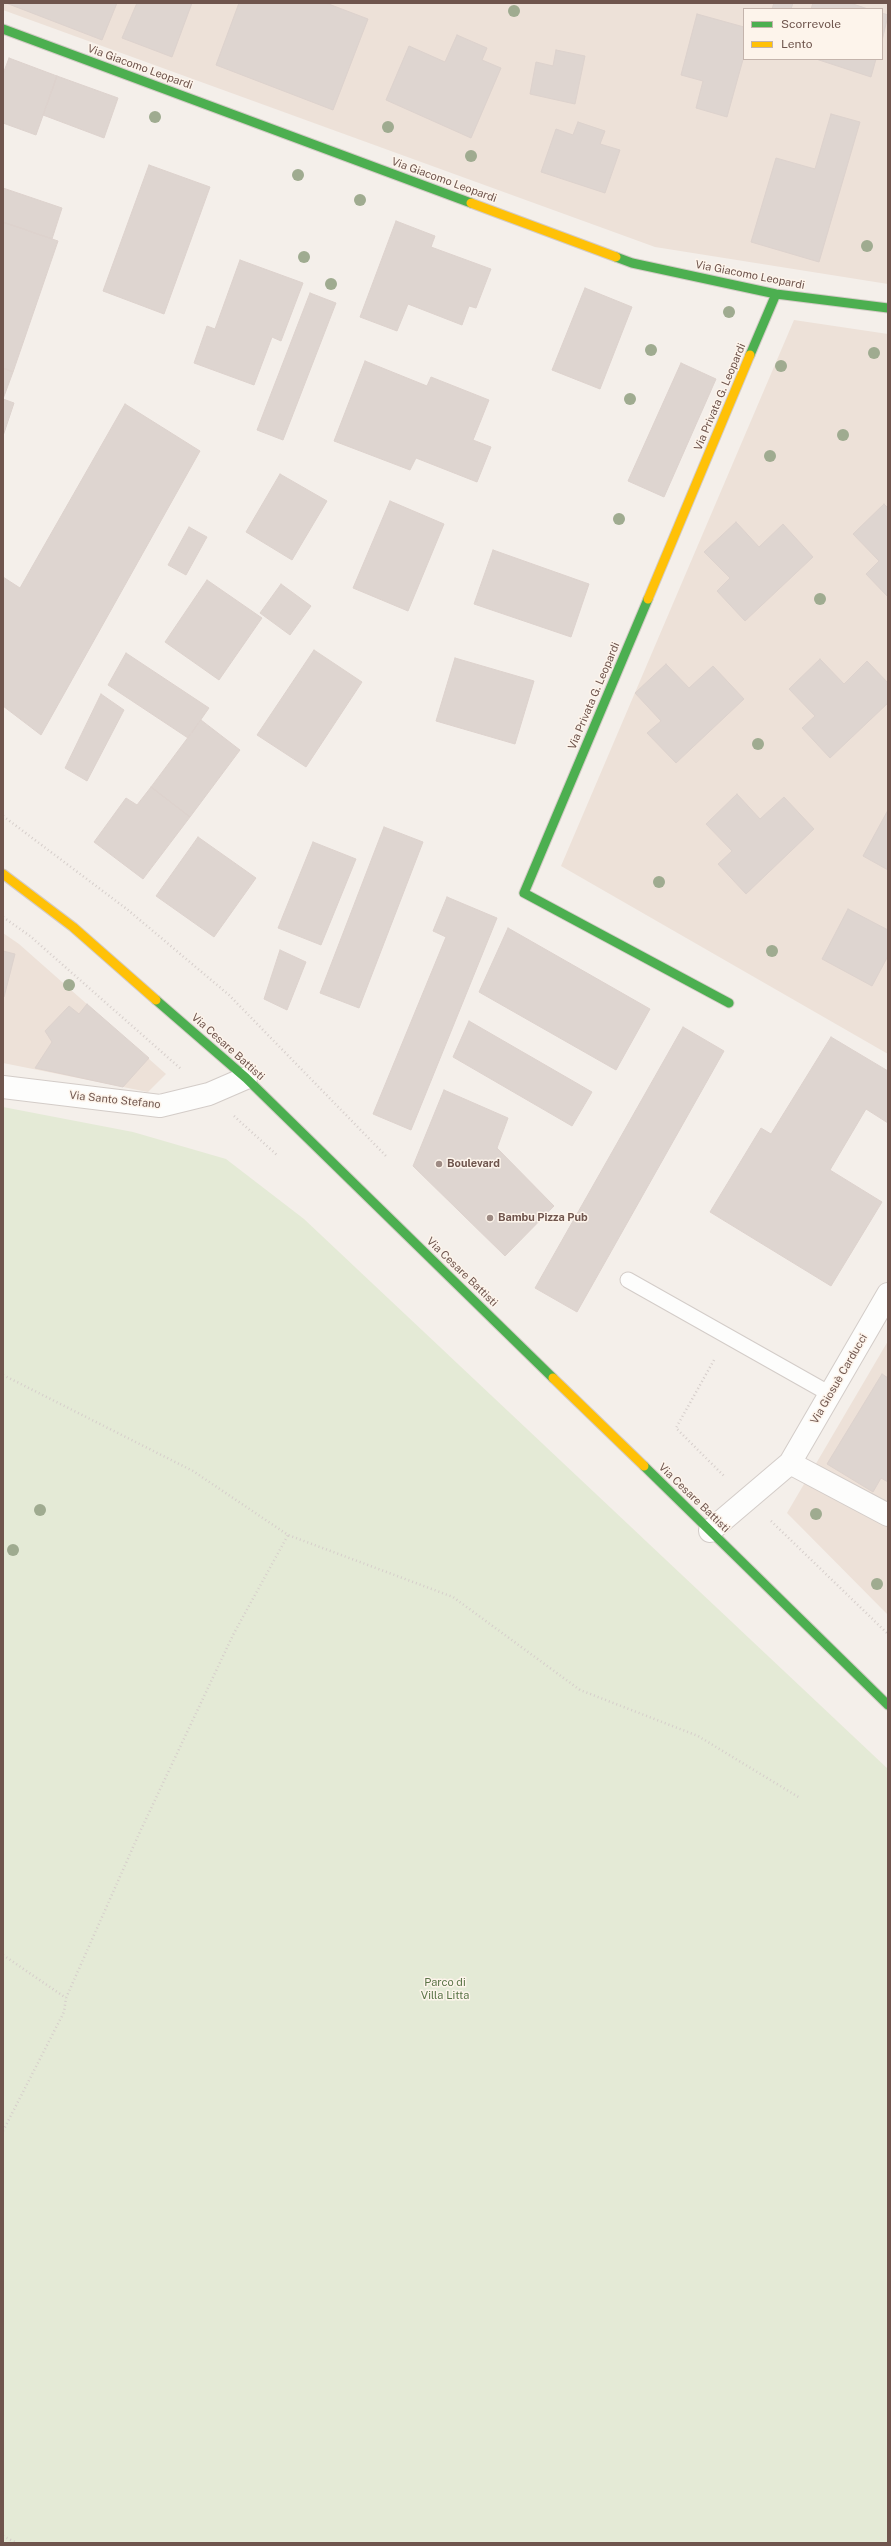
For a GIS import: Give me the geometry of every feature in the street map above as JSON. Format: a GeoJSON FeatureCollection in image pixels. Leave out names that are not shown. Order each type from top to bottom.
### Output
{"type":"FeatureCollection","features":[{"type":"Feature","properties":{"kind":"street","name":"Via Giacomo Leopardi"},"geometry":{"type":"LineString","coordinates":[[3,29],[632,263],[776,294],[888,308]]}},
{"type":"Feature","properties":{"kind":"street","name":"Via Privata G. Leopardi"},"geometry":{"type":"LineString","coordinates":[[729,1003],[524,893],[776,294]]}},
{"type":"Feature","properties":{"kind":"street","name":"Via Cesare Battisti"},"geometry":{"type":"LineString","coordinates":[[3,874],[73,927],[246,1078],[888,1705]]}},
{"type":"Feature","properties":{"kind":"street","name":"Via Santo Stefano"},"geometry":{"type":"LineString","coordinates":[[3,1087],[160,1106],[209,1094],[246,1078]]}},
{"type":"Feature","properties":{"kind":"street","name":"Via Giosuè Carducci"},"geometry":{"type":"LineString","coordinates":[[710,1531],[790,1463],[888,1294]]}},
{"type":"Feature","properties":{"kind":"street"},"geometry":{"type":"LineString","coordinates":[[790,1463],[888,1515]]}},
{"type":"Feature","properties":{"kind":"lane"},"geometry":{"type":"LineString","coordinates":[[628,1280],[830,1394]]}},
{"type":"Feature","properties":{"kind":"path"},"geometry":{"type":"LineString","coordinates":[[3,816],[128,910],[229,996],[386,1156]]}},
{"type":"Feature","properties":{"kind":"path"},"geometry":{"type":"LineString","coordinates":[[728,1336],[676,1428],[888,1634]]}},
{"type":"Feature","properties":{"kind":"path"},"geometry":{"type":"LineString","coordinates":[[3,1375],[193,1471],[288,1535],[453,1597],[580,1690],[698,1736],[800,1798]]}},
{"type":"Feature","properties":{"kind":"path"},"geometry":{"type":"LineString","coordinates":[[3,2131],[64,2012],[66,1998],[142,1829],[233,1635],[288,1535]]}},
{"type":"Feature","properties":{"kind":"path"},"geometry":{"type":"LineString","coordinates":[[3,1955],[66,1998]]}},
{"type":"Feature","properties":{"kind":"path"},"geometry":{"type":"LineString","coordinates":[[3,2536],[16,2543]]}},
{"type":"Feature","properties":{"kind":"shaded area"},"geometry":{"type":"Polygon","coordinates":[[[3,3],[888,3],[888,284],[655,247],[3,10],[3,3]]]}},
{"type":"Feature","properties":{"kind":"shaded area"},"geometry":{"type":"Polygon","coordinates":[[[794,320],[888,334],[888,1054],[561,866],[794,320]]]}},
{"type":"Feature","properties":{"kind":"shaded area"},"geometry":{"type":"Polygon","coordinates":[[[3,933],[19,944],[166,1074],[148,1092],[3,1063],[3,933]]]}},
{"type":"Feature","properties":{"kind":"shaded area"},"geometry":{"type":"Polygon","coordinates":[[[888,1341],[888,1615],[787,1513],[888,1341]]]}},
{"type":"Feature","properties":{"kind":"green space","name":"Parco di Villa Litta"},"geometry":{"type":"Polygon","coordinates":[[[3,1107],[133,1132],[226,1159],[304,1219],[888,1769],[888,2543],[3,2543],[3,1107]]]}},
{"type":"Feature","properties":{"kind":"building"},"geometry":{"type":"Polygon","coordinates":[[[6,3],[117,3],[102,40],[6,3]]]}},
{"type":"Feature","properties":{"kind":"building"},"geometry":{"type":"Polygon","coordinates":[[[137,3],[192,3],[172,57],[122,38],[137,3]]]}},
{"type":"Feature","properties":{"kind":"building"},"geometry":{"type":"Polygon","coordinates":[[[239,3],[326,3],[368,19],[333,110],[216,65],[239,3]]]}},
{"type":"Feature","properties":{"kind":"building"},"geometry":{"type":"Polygon","coordinates":[[[774,3],[793,3],[791,8],[772,8],[774,3]]]}},
{"type":"Feature","properties":{"kind":"building"},"geometry":{"type":"Polygon","coordinates":[[[813,3],[850,3],[865,8],[811,8],[813,3]]]}},
{"type":"Feature","properties":{"kind":"building"},"geometry":{"type":"Polygon","coordinates":[[[883,13],[888,15],[883,37],[883,13]]]}},
{"type":"Feature","properties":{"kind":"building"},"geometry":{"type":"Polygon","coordinates":[[[697,14],[743,27],[743,60],[727,117],[696,108],[703,81],[681,75],[697,14]]]}},
{"type":"Feature","properties":{"kind":"building"},"geometry":{"type":"Polygon","coordinates":[[[457,35],[487,48],[482,60],[501,68],[471,138],[386,100],[409,46],[445,62],[457,35]]]}},
{"type":"Feature","properties":{"kind":"building"},"geometry":{"type":"Polygon","coordinates":[[[556,50],[585,56],[575,104],[530,94],[536,62],[553,66],[556,50]]]}},
{"type":"Feature","properties":{"kind":"building"},"geometry":{"type":"Polygon","coordinates":[[[9,58],[57,76],[36,135],[3,123],[3,74],[9,58]]]}},
{"type":"Feature","properties":{"kind":"building"},"geometry":{"type":"Polygon","coordinates":[[[819,60],[876,60],[871,77],[819,60]]]}},
{"type":"Feature","properties":{"kind":"building"},"geometry":{"type":"Polygon","coordinates":[[[57,76],[118,98],[104,138],[43,115],[57,76]]]}},
{"type":"Feature","properties":{"kind":"building"},"geometry":{"type":"Polygon","coordinates":[[[831,114],[860,122],[819,262],[751,242],[776,158],[815,169],[831,114]]]}},
{"type":"Feature","properties":{"kind":"building"},"geometry":{"type":"Polygon","coordinates":[[[578,122],[605,131],[600,144],[620,150],[605,193],[541,172],[556,129],[573,135],[578,122]]]}},
{"type":"Feature","properties":{"kind":"building"},"geometry":{"type":"Polygon","coordinates":[[[149,165],[210,187],[164,314],[103,291],[149,165]]]}},
{"type":"Feature","properties":{"kind":"building"},"geometry":{"type":"Polygon","coordinates":[[[3,188],[62,208],[52,239],[3,222],[3,188]]]}},
{"type":"Feature","properties":{"kind":"building"},"geometry":{"type":"Polygon","coordinates":[[[396,221],[435,236],[431,247],[491,269],[476,308],[469,306],[462,325],[408,304],[397,331],[360,317],[396,221]]]}},
{"type":"Feature","properties":{"kind":"building"},"geometry":{"type":"Polygon","coordinates":[[[3,222],[58,241],[13,372],[3,368],[3,222]]]}},
{"type":"Feature","properties":{"kind":"building"},"geometry":{"type":"Polygon","coordinates":[[[240,260],[303,283],[281,341],[272,337],[254,385],[194,363],[207,326],[215,329],[240,260]]]}},
{"type":"Feature","properties":{"kind":"building"},"geometry":{"type":"Polygon","coordinates":[[[585,288],[632,307],[600,389],[552,370],[585,288]]]}},
{"type":"Feature","properties":{"kind":"building"},"geometry":{"type":"Polygon","coordinates":[[[310,293],[336,303],[283,440],[257,430],[310,293]]]}},
{"type":"Feature","properties":{"kind":"building"},"geometry":{"type":"Polygon","coordinates":[[[365,361],[427,386],[431,377],[489,400],[473,440],[491,447],[477,482],[416,458],[410,470],[334,441],[365,361]]]}},
{"type":"Feature","properties":{"kind":"building"},"geometry":{"type":"Polygon","coordinates":[[[681,363],[716,379],[664,497],[628,481],[681,363]]]}},
{"type":"Feature","properties":{"kind":"building"},"geometry":{"type":"Polygon","coordinates":[[[3,368],[13,372],[3,399],[3,368]]]}},
{"type":"Feature","properties":{"kind":"building"},"geometry":{"type":"Polygon","coordinates":[[[3,399],[14,403],[3,436],[3,399]]]}},
{"type":"Feature","properties":{"kind":"building"},"geometry":{"type":"Polygon","coordinates":[[[125,404],[200,451],[41,735],[3,706],[3,577],[20,588],[125,404]]]}},
{"type":"Feature","properties":{"kind":"building"},"geometry":{"type":"Polygon","coordinates":[[[280,474],[327,501],[292,560],[246,532],[280,474]]]}},
{"type":"Feature","properties":{"kind":"building"},"geometry":{"type":"Polygon","coordinates":[[[390,501],[444,524],[408,611],[353,588],[390,501]]]}},
{"type":"Feature","properties":{"kind":"building"},"geometry":{"type":"Polygon","coordinates":[[[884,504],[888,508],[888,597],[866,574],[879,561],[853,534],[884,504]]]}},
{"type":"Feature","properties":{"kind":"building"},"geometry":{"type":"Polygon","coordinates":[[[736,522],[759,547],[783,524],[813,557],[745,621],[717,591],[730,578],[704,552],[736,522]]]}},
{"type":"Feature","properties":{"kind":"building"},"geometry":{"type":"Polygon","coordinates":[[[189,527],[207,537],[186,575],[168,565],[189,527]]]}},
{"type":"Feature","properties":{"kind":"building"},"geometry":{"type":"Polygon","coordinates":[[[493,550],[589,584],[571,637],[474,604],[493,550]]]}},
{"type":"Feature","properties":{"kind":"building"},"geometry":{"type":"Polygon","coordinates":[[[207,580],[262,618],[219,680],[165,642],[207,580]]]}},
{"type":"Feature","properties":{"kind":"building"},"geometry":{"type":"Polygon","coordinates":[[[281,584],[311,606],[290,635],[260,613],[281,584]]]}},
{"type":"Feature","properties":{"kind":"building"},"geometry":{"type":"Polygon","coordinates":[[[314,650],[362,682],[306,767],[257,735],[314,650]]]}},
{"type":"Feature","properties":{"kind":"building"},"geometry":{"type":"Polygon","coordinates":[[[126,653],[209,708],[188,738],[108,685],[126,653]]]}},
{"type":"Feature","properties":{"kind":"building"},"geometry":{"type":"Polygon","coordinates":[[[455,658],[534,681],[515,744],[436,721],[455,658]]]}},
{"type":"Feature","properties":{"kind":"building"},"geometry":{"type":"Polygon","coordinates":[[[820,659],[844,684],[867,661],[888,683],[888,703],[830,758],[802,728],[815,716],[789,689],[820,659]]]}},
{"type":"Feature","properties":{"kind":"building"},"geometry":{"type":"Polygon","coordinates":[[[666,664],[689,688],[713,666],[744,699],[676,763],[647,733],[661,721],[635,693],[666,664]]]}},
{"type":"Feature","properties":{"kind":"building"},"geometry":{"type":"Polygon","coordinates":[[[101,694],[124,710],[87,781],[65,768],[101,694]]]}},
{"type":"Feature","properties":{"kind":"building"},"geometry":{"type":"Polygon","coordinates":[[[201,720],[240,750],[190,817],[151,787],[201,720]]]}},
{"type":"Feature","properties":{"kind":"building"},"geometry":{"type":"Polygon","coordinates":[[[151,787],[190,817],[143,879],[94,842],[126,798],[137,805],[151,787]]]}},
{"type":"Feature","properties":{"kind":"building"},"geometry":{"type":"Polygon","coordinates":[[[737,794],[760,819],[784,797],[814,829],[746,894],[718,864],[732,851],[706,824],[737,794]]]}},
{"type":"Feature","properties":{"kind":"building"},"geometry":{"type":"Polygon","coordinates":[[[888,810],[888,870],[863,856],[888,810]]]}},
{"type":"Feature","properties":{"kind":"building"},"geometry":{"type":"Polygon","coordinates":[[[384,827],[423,842],[359,1008],[320,993],[384,827]]]}},
{"type":"Feature","properties":{"kind":"building"},"geometry":{"type":"Polygon","coordinates":[[[198,837],[256,878],[214,937],[156,896],[198,837]]]}},
{"type":"Feature","properties":{"kind":"building"},"geometry":{"type":"Polygon","coordinates":[[[313,842],[356,859],[321,945],[278,928],[313,842]]]}},
{"type":"Feature","properties":{"kind":"building"},"geometry":{"type":"Polygon","coordinates":[[[447,897],[497,918],[411,1130],[373,1114],[446,937],[433,931],[447,897]]]}},
{"type":"Feature","properties":{"kind":"building"},"geometry":{"type":"Polygon","coordinates":[[[848,909],[888,930],[888,956],[872,986],[822,959],[848,909]]]}},
{"type":"Feature","properties":{"kind":"building"},"geometry":{"type":"Polygon","coordinates":[[[508,928],[650,1009],[616,1070],[479,992],[508,928]]]}},
{"type":"Feature","properties":{"kind":"building"},"geometry":{"type":"Polygon","coordinates":[[[280,950],[306,962],[287,1010],[264,999],[280,950]]]}},
{"type":"Feature","properties":{"kind":"building"},"geometry":{"type":"Polygon","coordinates":[[[3,951],[15,954],[4,997],[3,997],[3,951]]]}},
{"type":"Feature","properties":{"kind":"building"},"geometry":{"type":"Polygon","coordinates":[[[87,1004],[149,1058],[123,1087],[35,1068],[52,1042],[45,1031],[69,1006],[79,1014],[87,1004]]]}},
{"type":"Feature","properties":{"kind":"building"},"geometry":{"type":"Polygon","coordinates":[[[469,1021],[592,1092],[572,1126],[453,1057],[469,1021]]]}},
{"type":"Feature","properties":{"kind":"building"},"geometry":{"type":"Polygon","coordinates":[[[683,1027],[724,1051],[577,1312],[535,1288],[683,1027]]]}},
{"type":"Feature","properties":{"kind":"building"},"geometry":{"type":"Polygon","coordinates":[[[831,1037],[888,1071],[888,1123],[866,1109],[830,1170],[882,1202],[831,1286],[710,1212],[761,1128],[771,1134],[831,1037]]]}},
{"type":"Feature","properties":{"kind":"building"},"geometry":{"type":"Polygon","coordinates":[[[444,1090],[508,1118],[497,1148],[554,1206],[505,1256],[413,1166],[444,1090]]]}},
{"type":"Feature","properties":{"kind":"building"},"geometry":{"type":"Polygon","coordinates":[[[882,1374],[888,1378],[888,1482],[881,1478],[873,1492],[827,1464],[882,1374]]]}},
{"type":"Feature","properties":{"kind":"traffic: fast"},"geometry":{"type":"LineString","coordinates":[[3,29],[471,203]]}},
{"type":"Feature","properties":{"kind":"traffic: fast"},"geometry":{"type":"LineString","coordinates":[[616,257],[632,263],[776,294],[888,308]]}},
{"type":"Feature","properties":{"kind":"traffic: fast"},"geometry":{"type":"LineString","coordinates":[[750,355],[776,294]]}},
{"type":"Feature","properties":{"kind":"traffic: fast"},"geometry":{"type":"LineString","coordinates":[[648,599],[524,893],[729,1003]]}},
{"type":"Feature","properties":{"kind":"traffic: fast"},"geometry":{"type":"LineString","coordinates":[[156,1000],[246,1078],[553,1378]]}},
{"type":"Feature","properties":{"kind":"traffic: fast"},"geometry":{"type":"LineString","coordinates":[[644,1466],[888,1705]]}},
{"type":"Feature","properties":{"kind":"traffic: slow"},"geometry":{"type":"LineString","coordinates":[[471,203],[616,257]]}},
{"type":"Feature","properties":{"kind":"traffic: slow"},"geometry":{"type":"LineString","coordinates":[[648,599],[750,355]]}},
{"type":"Feature","properties":{"kind":"traffic: slow"},"geometry":{"type":"LineString","coordinates":[[3,874],[73,927],[156,1000]]}},
{"type":"Feature","properties":{"kind":"traffic: slow"},"geometry":{"type":"LineString","coordinates":[[553,1378],[644,1466]]}},
{"type":"Feature","properties":{"kind":"place","name":"Boulevard"},"geometry":{"type":"Point","coordinates":[439,1164]}},
{"type":"Feature","properties":{"kind":"place","name":"Bambu Pizza Pub"},"geometry":{"type":"Point","coordinates":[490,1218]}}]}
